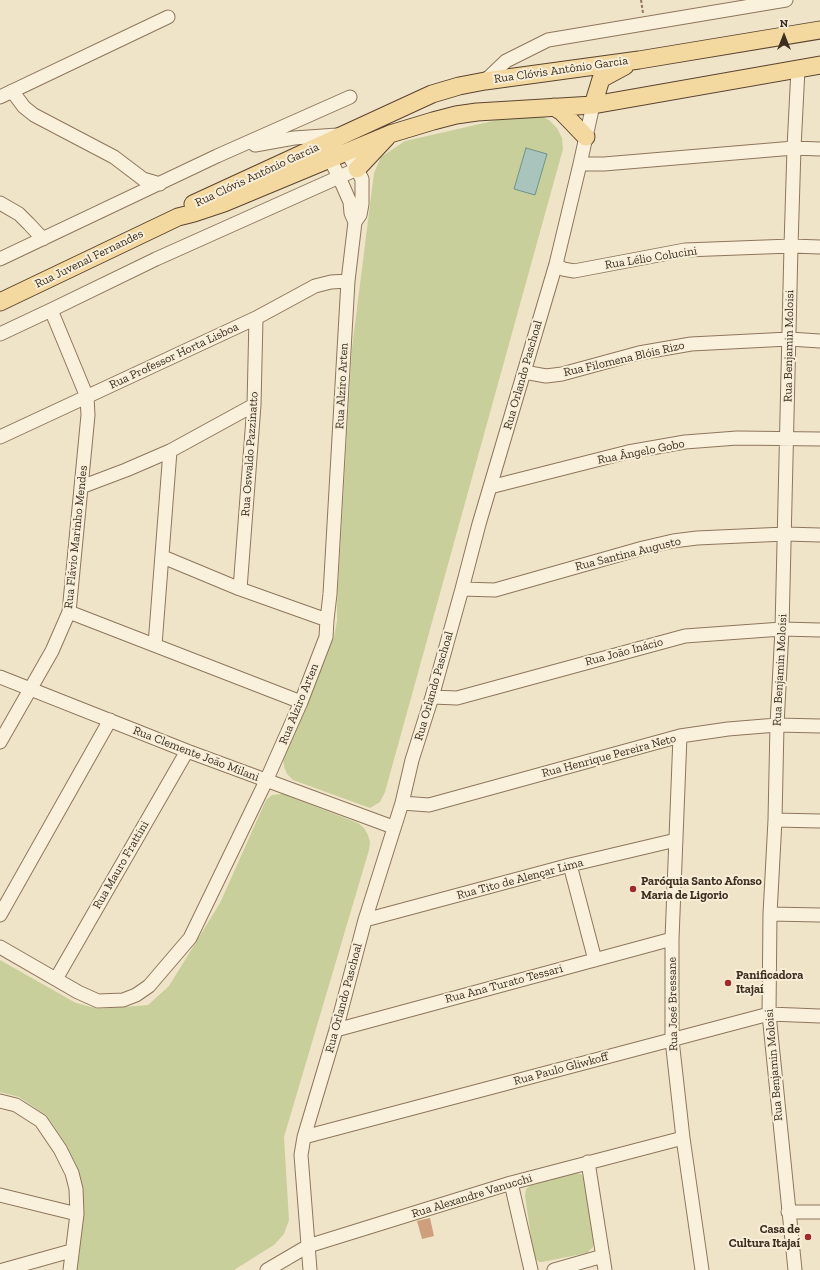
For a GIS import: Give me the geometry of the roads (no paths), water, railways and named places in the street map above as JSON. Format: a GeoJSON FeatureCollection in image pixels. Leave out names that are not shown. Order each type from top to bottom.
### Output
{"type":"FeatureCollection","features":[{"type":"Feature","properties":{"kind":"main road","name":"Rua Clóvis Antônio Garcia"},"geometry":{"type":"LineString","coordinates":[[178,216],[194,213],[224,203],[338,146],[432,94],[485,80],[639,60],[820,30]]}},
{"type":"Feature","properties":{"kind":"main road"},"geometry":{"type":"LineString","coordinates":[[593,105],[601,78],[639,60]]}},
{"type":"Feature","properties":{"kind":"main road","name":"Rua Clóvis Antônio Garcia"},"geometry":{"type":"LineString","coordinates":[[178,216],[191,205],[312,148],[338,146],[390,134],[456,115],[477,112],[593,105],[820,65]]}},
{"type":"Feature","properties":{"kind":"main road"},"geometry":{"type":"LineString","coordinates":[[554,107],[562,112],[586,137]]}},
{"type":"Feature","properties":{"kind":"main road"},"geometry":{"type":"LineString","coordinates":[[357,169],[390,134]]}},
{"type":"Feature","properties":{"kind":"main road","name":"Rua Juvenal Fernandes"},"geometry":{"type":"LineString","coordinates":[[0,302],[178,216]]}},
{"type":"Feature","properties":{"kind":"street"},"geometry":{"type":"LineString","coordinates":[[485,80],[506,61],[548,40],[786,0]]}},
{"type":"Feature","properties":{"kind":"street"},"geometry":{"type":"LineString","coordinates":[[0,96],[168,17]]}},
{"type":"Feature","properties":{"kind":"street","name":"Rua Benjamin Moloisi"},"geometry":{"type":"LineString","coordinates":[[795,1270],[769,1014],[770,914],[782,629],[791,246],[798,69]]}},
{"type":"Feature","properties":{"kind":"street"},"geometry":{"type":"LineString","coordinates":[[12,91],[24,107],[34,115],[114,157],[143,178],[160,184]]}},
{"type":"Feature","properties":{"kind":"street"},"geometry":{"type":"LineString","coordinates":[[0,259],[217,156],[350,97]]}},
{"type":"Feature","properties":{"kind":"street","name":"Rua Orlando Paschoal"},"geometry":{"type":"LineString","coordinates":[[310,1270],[301,1155],[304,1137],[336,1030],[365,920],[402,803],[412,760],[432,697],[479,524],[556,264],[593,105]]}},
{"type":"Feature","properties":{"kind":"street"},"geometry":{"type":"LineString","coordinates":[[217,156],[237,149],[294,138],[338,146]]}},
{"type":"Feature","properties":{"kind":"street","name":"Rua Alziro Arten"},"geometry":{"type":"LineString","coordinates":[[0,947],[78,992],[98,1001],[123,1000],[136,995],[149,986],[190,938],[266,781],[301,702],[326,637],[331,586],[348,281],[355,222],[360,215],[362,204],[362,180],[357,169],[338,146]]}},
{"type":"Feature","properties":{"kind":"street","name":"Rua Alziro Arten"},"geometry":{"type":"LineString","coordinates":[[338,146],[339,177],[350,202],[351,213],[355,222]]}},
{"type":"Feature","properties":{"kind":"street"},"geometry":{"type":"LineString","coordinates":[[580,164],[604,164],[794,148],[820,149]]}},
{"type":"Feature","properties":{"kind":"street"},"geometry":{"type":"LineString","coordinates":[[0,334],[156,259],[357,169]]}},
{"type":"Feature","properties":{"kind":"street"},"geometry":{"type":"LineString","coordinates":[[0,203],[19,214],[43,239]]}},
{"type":"Feature","properties":{"kind":"street","name":"Rua Lélio Colucini"},"geometry":{"type":"LineString","coordinates":[[556,264],[563,269],[574,271],[685,250],[791,246],[820,247]]}},
{"type":"Feature","properties":{"kind":"street","name":"Rua Professor Horta Lisboa"},"geometry":{"type":"LineString","coordinates":[[0,437],[256,318],[315,286],[331,282],[348,281]]}},
{"type":"Feature","properties":{"kind":"street","name":"Rua Flávio Marinho Mendes"},"geometry":{"type":"LineString","coordinates":[[0,742],[52,651],[69,612],[88,416],[86,397],[51,310]]}},
{"type":"Feature","properties":{"kind":"street","name":"Rua Oswaldo Pazzinatto"},"geometry":{"type":"LineString","coordinates":[[240,589],[254,405],[256,318]]}},
{"type":"Feature","properties":{"kind":"street","name":"Rua Filomena Blóis Rizo"},"geometry":{"type":"LineString","coordinates":[[524,372],[546,376],[562,374],[639,353],[691,344],[789,339],[820,340]]}},
{"type":"Feature","properties":{"kind":"street"},"geometry":{"type":"LineString","coordinates":[[81,487],[170,451],[254,405]]}},
{"type":"Feature","properties":{"kind":"street","name":"Rua Ângelo Gobo"},"geometry":{"type":"LineString","coordinates":[[490,487],[653,447],[685,442],[737,438],[820,439]]}},
{"type":"Feature","properties":{"kind":"street"},"geometry":{"type":"LineString","coordinates":[[155,645],[170,451]]}},
{"type":"Feature","properties":{"kind":"street","name":"Rua Santina Augusto"},"geometry":{"type":"LineString","coordinates":[[462,589],[496,590],[643,548],[673,541],[697,538],[785,534],[820,535]]}},
{"type":"Feature","properties":{"kind":"street"},"geometry":{"type":"LineString","coordinates":[[163,557],[240,589],[327,620]]}},
{"type":"Feature","properties":{"kind":"street"},"geometry":{"type":"LineString","coordinates":[[69,612],[301,702]]}},
{"type":"Feature","properties":{"kind":"street","name":"Rua João Inácio"},"geometry":{"type":"LineString","coordinates":[[432,697],[457,698],[685,636],[782,629],[820,630]]}},
{"type":"Feature","properties":{"kind":"street","name":"Rua Clemente João Milani"},"geometry":{"type":"LineString","coordinates":[[0,676],[187,751],[394,827]]}},
{"type":"Feature","properties":{"kind":"street"},"geometry":{"type":"LineString","coordinates":[[0,914],[110,720]]}},
{"type":"Feature","properties":{"kind":"street","name":"Rua Henrique Pereira Neto"},"geometry":{"type":"LineString","coordinates":[[402,803],[429,805],[680,736],[728,729],[777,725],[820,726]]}},
{"type":"Feature","properties":{"kind":"street","name":"Rua José Bressane"},"geometry":{"type":"LineString","coordinates":[[680,736],[672,939],[672,1040],[683,1138],[702,1270]]}},
{"type":"Feature","properties":{"kind":"street","name":"Rua Mauro Frattini"},"geometry":{"type":"LineString","coordinates":[[56,979],[187,751]]}},
{"type":"Feature","properties":{"kind":"street"},"geometry":{"type":"LineString","coordinates":[[775,820],[820,821]]}},
{"type":"Feature","properties":{"kind":"street","name":"Rua Tito de Alençar Lima"},"geometry":{"type":"LineString","coordinates":[[365,920],[570,865],[676,840]]}},
{"type":"Feature","properties":{"kind":"street"},"geometry":{"type":"LineString","coordinates":[[570,865],[595,960]]}},
{"type":"Feature","properties":{"kind":"street"},"geometry":{"type":"LineString","coordinates":[[770,914],[820,915]]}},
{"type":"Feature","properties":{"kind":"street","name":"Rua Ana Turato Tessari"},"geometry":{"type":"LineString","coordinates":[[336,1030],[672,939]]}},
{"type":"Feature","properties":{"kind":"street","name":"Rua Paulo Gliwkoff"},"geometry":{"type":"LineString","coordinates":[[304,1137],[769,1014],[820,1016]]}},
{"type":"Feature","properties":{"kind":"street"},"geometry":{"type":"LineString","coordinates":[[0,1101],[16,1105],[41,1120],[60,1149],[72,1173],[76,1189],[77,1214],[70,1270]]}},
{"type":"Feature","properties":{"kind":"street","name":"Rua Alexandre Vanucchi"},"geometry":{"type":"LineString","coordinates":[[267,1270],[308,1246],[511,1183],[683,1138]]}},
{"type":"Feature","properties":{"kind":"street"},"geometry":{"type":"LineString","coordinates":[[588,1162],[605,1270]]}},
{"type":"Feature","properties":{"kind":"street"},"geometry":{"type":"LineString","coordinates":[[511,1183],[530,1270]]}},
{"type":"Feature","properties":{"kind":"street"},"geometry":{"type":"LineString","coordinates":[[0,1195],[77,1214]]}},
{"type":"Feature","properties":{"kind":"street"},"geometry":{"type":"LineString","coordinates":[[788,1212],[820,1212]]}},
{"type":"Feature","properties":{"kind":"street"},"geometry":{"type":"LineString","coordinates":[[3,1270],[72,1251]]}},
{"type":"Feature","properties":{"kind":"street"},"geometry":{"type":"LineString","coordinates":[[554,1270],[603,1256]]}},
{"type":"Feature","properties":{"kind":"water"},"geometry":{"type":"Polygon","coordinates":[[[526,148],[547,154],[535,195],[514,189],[526,148]]]}},
{"type":"Feature","properties":{"kind":"place","name":"Paróquia Santo Afonso Maria de Ligorio"},"geometry":{"type":"Point","coordinates":[633,889]}},
{"type":"Feature","properties":{"kind":"place","name":"Panificadora Itajaí"},"geometry":{"type":"Point","coordinates":[728,983]}},
{"type":"Feature","properties":{"kind":"place","name":"Casa de Cultura Itajaí"},"geometry":{"type":"Point","coordinates":[808,1237]}}]}
